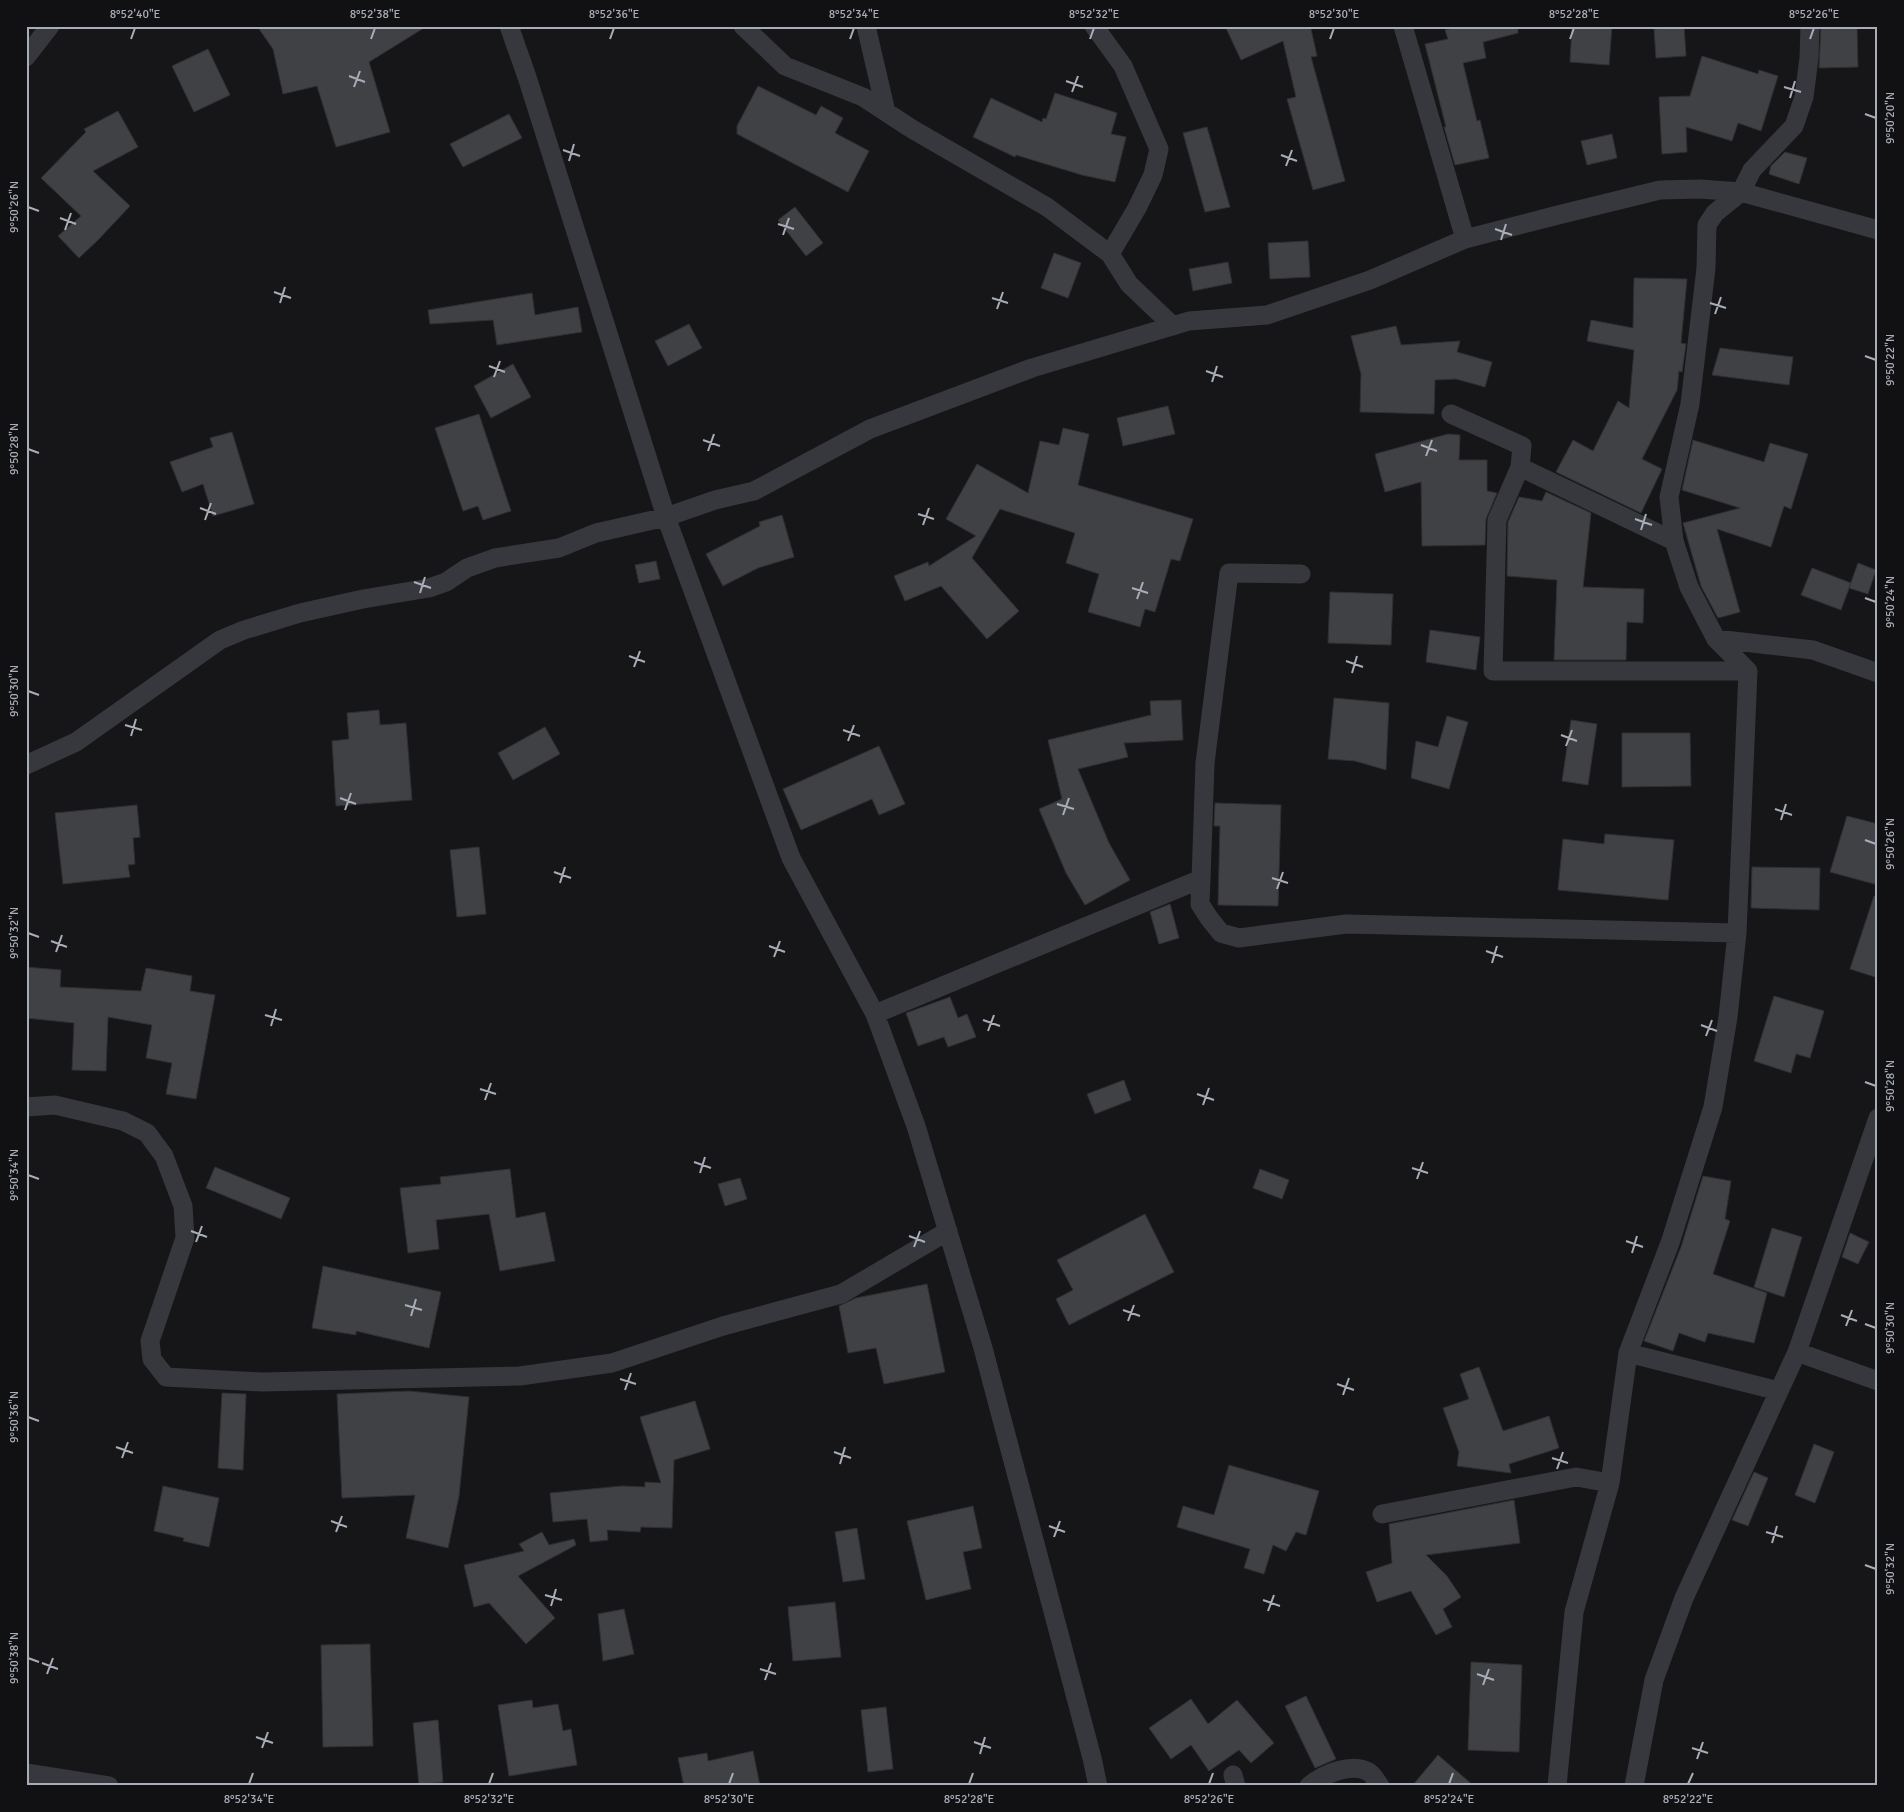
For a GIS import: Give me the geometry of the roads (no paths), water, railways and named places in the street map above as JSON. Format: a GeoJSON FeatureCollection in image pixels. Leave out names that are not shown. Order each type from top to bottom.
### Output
{"type":"FeatureCollection","features":[{"type":"Feature","properties":{"kind":"street"},"geometry":{"type":"LineString","coordinates":[[26,57],[50,26]]}},
{"type":"Feature","properties":{"kind":"street"},"geometry":{"type":"LineString","coordinates":[[509,26],[527,77],[666,517],[791,858],[875,1014],[916,1126],[983,1348],[1098,1786]]}},
{"type":"Feature","properties":{"kind":"street"},"geometry":{"type":"LineString","coordinates":[[743,26],[785,66],[862,97],[912,129],[1047,207],[1110,254],[1128,284],[1173,326]]}},
{"type":"Feature","properties":{"kind":"street"},"geometry":{"type":"LineString","coordinates":[[866,26],[886,112]]}},
{"type":"Feature","properties":{"kind":"street"},"geometry":{"type":"LineString","coordinates":[[1094,26],[1123,66],[1158,148],[1153,175],[1137,208],[1110,254]]}},
{"type":"Feature","properties":{"kind":"street"},"geometry":{"type":"LineString","coordinates":[[1403,26],[1464,239]]}},
{"type":"Feature","properties":{"kind":"street"},"geometry":{"type":"LineString","coordinates":[[1557,1786],[1574,1612],[1610,1483],[1628,1353],[1670,1244],[1713,1107],[1728,1017],[1738,933],[1748,671],[1716,639],[1689,587],[1674,541],[1669,498],[1690,404],[1706,268],[1707,225],[1715,213],[1741,192],[1752,170],[1794,126],[1804,97],[1809,58],[1810,26]]}},
{"type":"Feature","properties":{"kind":"street"},"geometry":{"type":"LineString","coordinates":[[26,765],[76,742],[220,640],[244,630],[300,613],[363,599],[429,588],[446,582],[467,568],[495,558],[559,548],[596,533],[666,517],[715,500],[754,492],[870,429],[1032,368],[1189,321],[1267,315],[1370,280],[1464,239],[1660,190],[1700,188],[1741,192],[1878,230]]}},
{"type":"Feature","properties":{"kind":"street"},"geometry":{"type":"LineString","coordinates":[[1451,414],[1522,446],[1520,467],[1497,520],[1493,671],[1748,671]]}},
{"type":"Feature","properties":{"kind":"street"},"geometry":{"type":"LineString","coordinates":[[1520,467],[1674,541]]}},
{"type":"Feature","properties":{"kind":"street"},"geometry":{"type":"LineString","coordinates":[[1301,574],[1229,572],[1205,763],[1200,904],[1221,933],[1239,938],[1346,924],[1738,933]]}},
{"type":"Feature","properties":{"kind":"street"},"geometry":{"type":"LineString","coordinates":[[1716,639],[1813,650],[1878,673]]}},
{"type":"Feature","properties":{"kind":"street"},"geometry":{"type":"LineString","coordinates":[[875,1014],[1201,879]]}},
{"type":"Feature","properties":{"kind":"street"},"geometry":{"type":"LineString","coordinates":[[26,1107],[56,1105],[123,1121],[147,1133],[164,1156],[183,1206],[186,1238],[150,1341],[152,1359],[166,1377],[262,1382],[520,1376],[612,1363],[722,1326],[841,1294],[948,1231]]}},
{"type":"Feature","properties":{"kind":"street"},"geometry":{"type":"LineString","coordinates":[[1634,1786],[1654,1680],[1684,1598],[1797,1352],[1878,1118]]}},
{"type":"Feature","properties":{"kind":"street"},"geometry":{"type":"LineString","coordinates":[[1797,1352],[1878,1381]]}},
{"type":"Feature","properties":{"kind":"street"},"geometry":{"type":"LineString","coordinates":[[1628,1353],[1779,1391]]}},
{"type":"Feature","properties":{"kind":"street"},"geometry":{"type":"LineString","coordinates":[[1382,1514],[1576,1477],[1610,1483]]}},
{"type":"Feature","properties":{"kind":"street"},"geometry":{"type":"LineString","coordinates":[[1309,1786],[1320,1776],[1357,1768],[1370,1774],[1380,1786]]}},
{"type":"Feature","properties":{"kind":"street"},"geometry":{"type":"LineString","coordinates":[[26,1773],[109,1786]]}}]}
